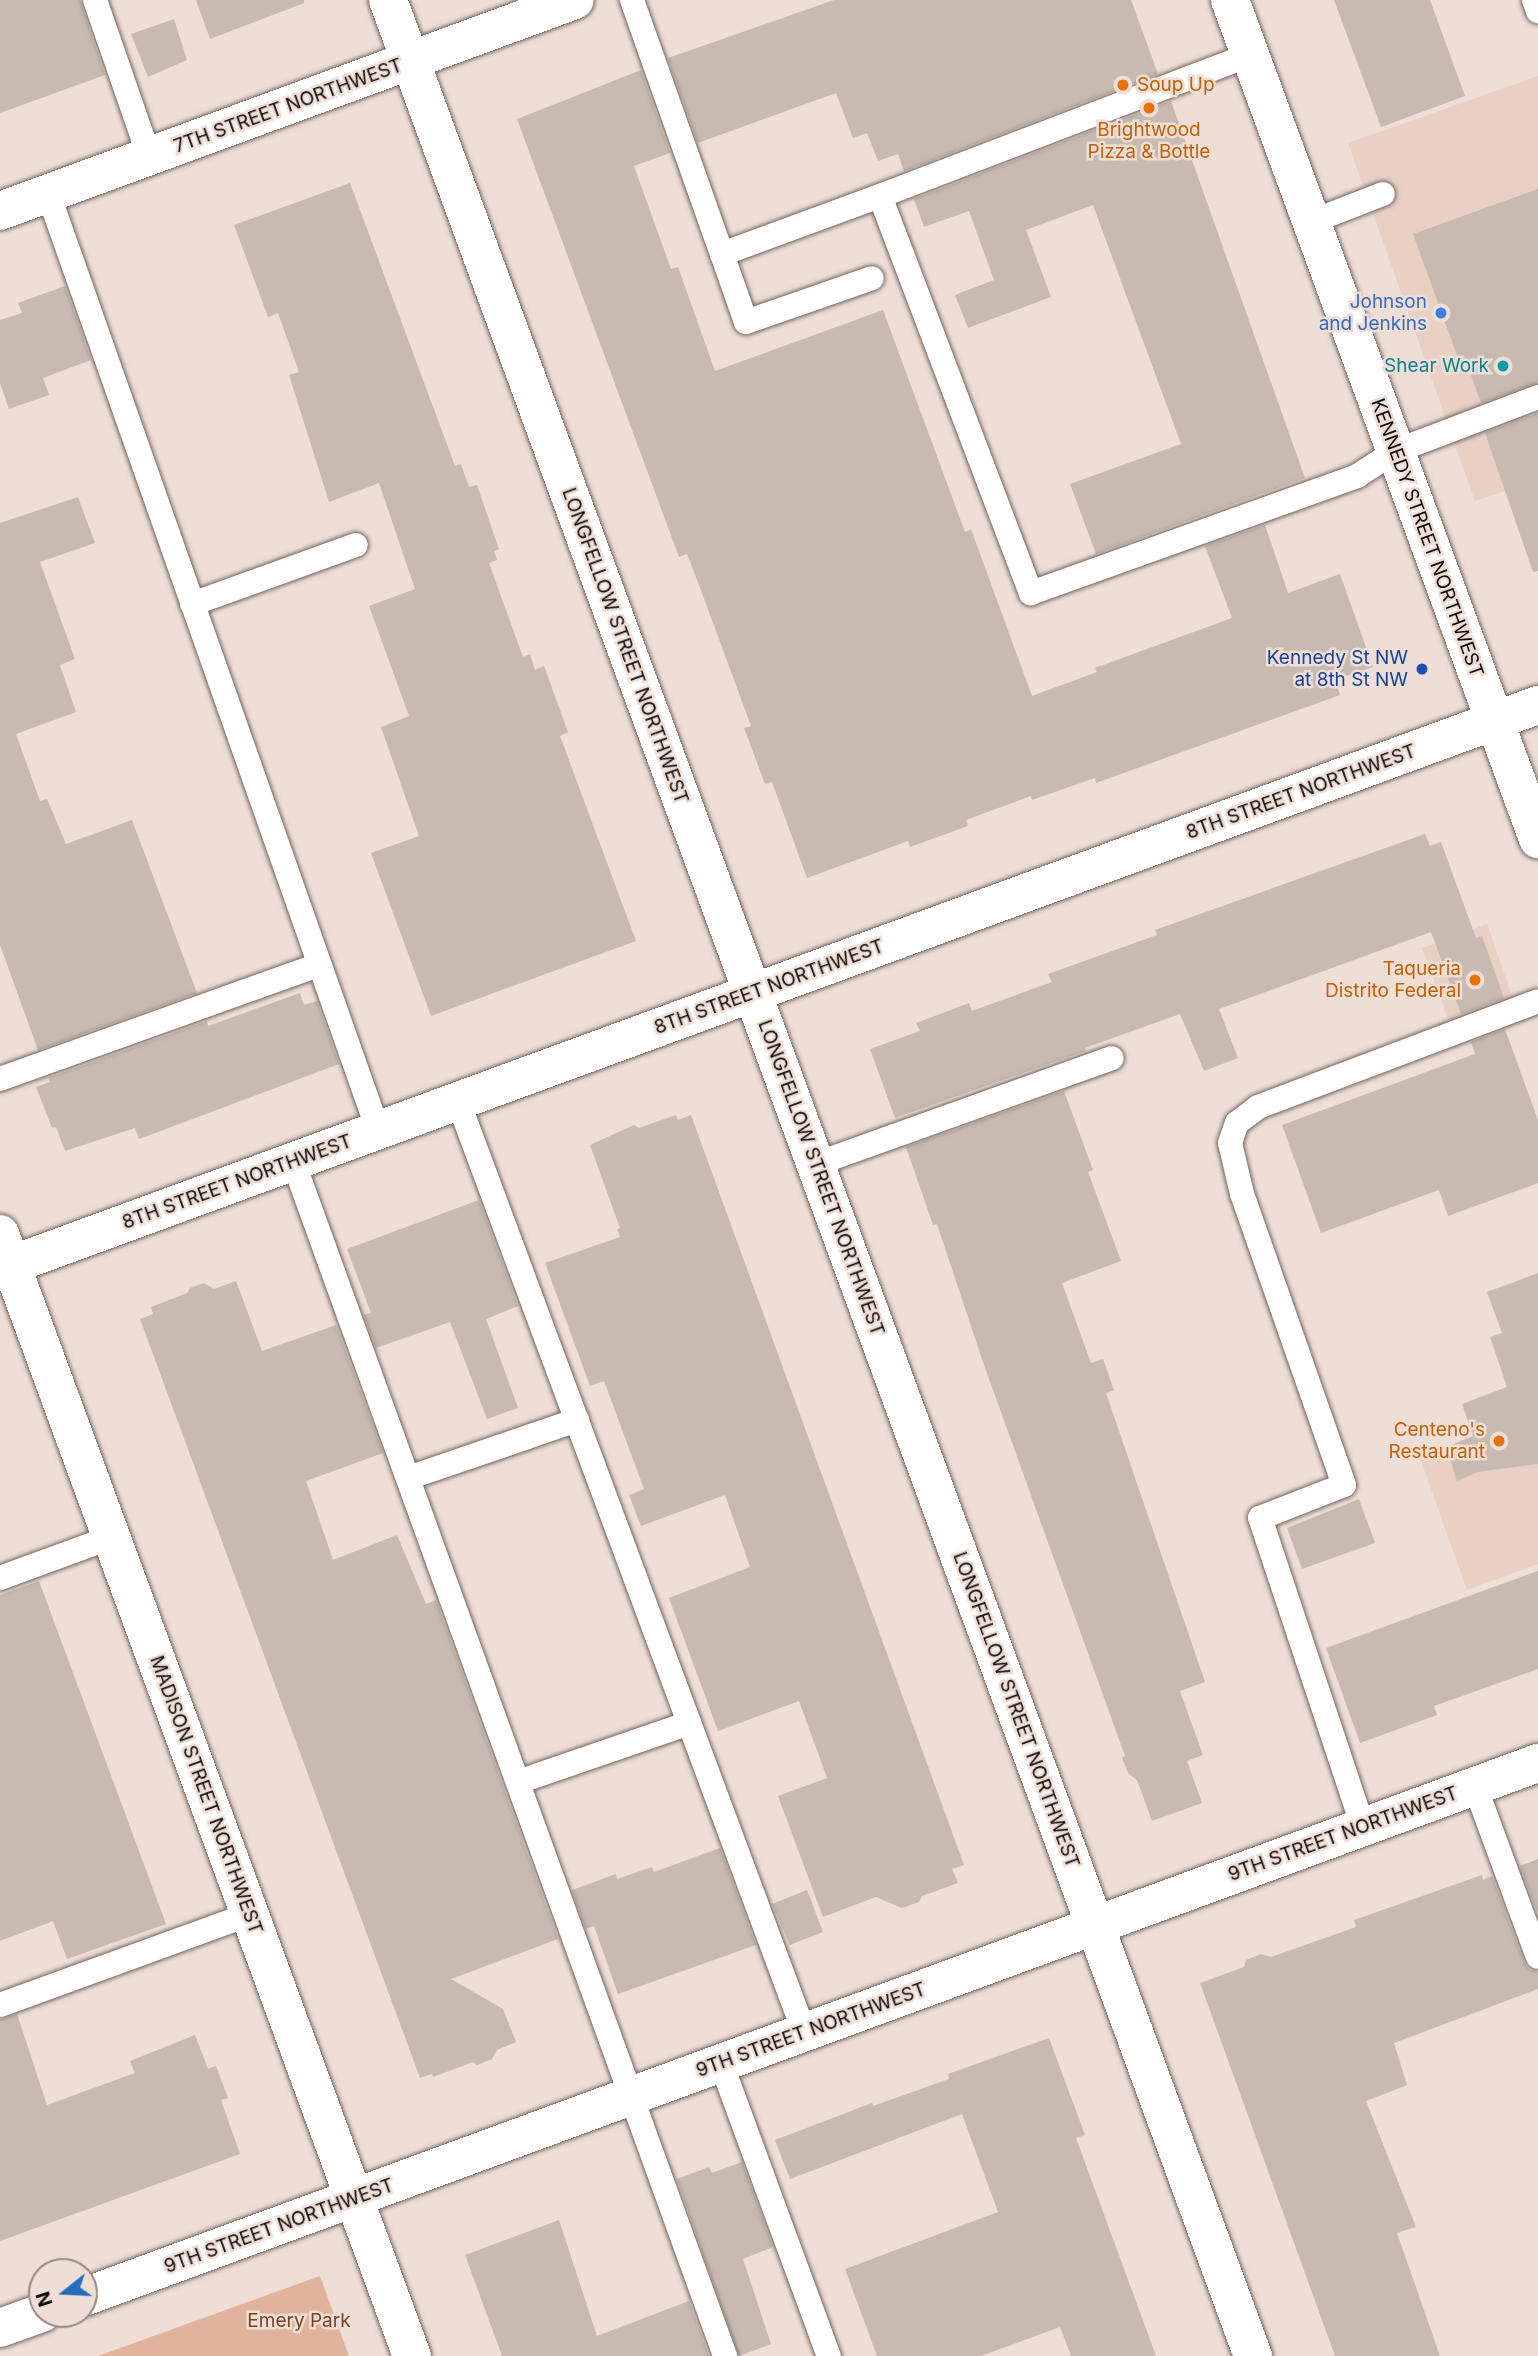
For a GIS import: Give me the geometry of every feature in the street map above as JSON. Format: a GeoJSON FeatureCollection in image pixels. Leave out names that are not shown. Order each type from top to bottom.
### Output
{"type":"FeatureCollection","features":[{"type":"Feature","properties":{"kind":"street","name":"LONGFELLOW STREET NORTHWEST"},"geometry":{"type":"LineString","coordinates":[[388,0],[1253,2356]]}},
{"type":"Feature","properties":{"kind":"street","name":"7TH STREET NORTHWEST"},"geometry":{"type":"LineString","coordinates":[[0,211],[575,0]]}},
{"type":"Feature","properties":{"kind":"street","name":"KENNEDY STREET NORTHWEST"},"geometry":{"type":"LineString","coordinates":[[1230,0],[1538,839]]}},
{"type":"Feature","properties":{"kind":"street","name":"8TH STREET NORTHWEST"},"geometry":{"type":"LineString","coordinates":[[4,1256],[293,1161],[1538,705]]}},
{"type":"Feature","properties":{"kind":"street","name":"MADISON STREET NORTHWEST"},"geometry":{"type":"LineString","coordinates":[[4,1256],[112,1536],[412,2356]]}},
{"type":"Feature","properties":{"kind":"street","name":"9TH STREET NORTHWEST"},"geometry":{"type":"LineString","coordinates":[[98,2292],[1538,1763]]}},
{"type":"Feature","properties":{"kind":"street"},"geometry":{"type":"LineString","coordinates":[[0,2328],[28,2318]]}},
{"type":"Feature","properties":{"kind":"lane"},"geometry":{"type":"LineString","coordinates":[[95,0],[149,156]]}},
{"type":"Feature","properties":{"kind":"lane"},"geometry":{"type":"LineString","coordinates":[[632,0],[746,322],[872,278]]}},
{"type":"Feature","properties":{"kind":"lane"},"geometry":{"type":"LineString","coordinates":[[1534,0],[1538,11]]}},
{"type":"Feature","properties":{"kind":"lane"},"geometry":{"type":"LineString","coordinates":[[722,254],[1250,55]]}},
{"type":"Feature","properties":{"kind":"lane"},"geometry":{"type":"LineString","coordinates":[[48,193],[378,1130]]}},
{"type":"Feature","properties":{"kind":"lane"},"geometry":{"type":"LineString","coordinates":[[1311,222],[1383,194]]}},
{"type":"Feature","properties":{"kind":"lane"},"geometry":{"type":"LineString","coordinates":[[880,196],[1031,593],[1357,476],[1396,451],[1538,397]]}},
{"type":"Feature","properties":{"kind":"lane"},"geometry":{"type":"LineString","coordinates":[[192,604],[356,545]]}},
{"type":"Feature","properties":{"kind":"lane"},"geometry":{"type":"LineString","coordinates":[[0,1079],[319,965]]}},
{"type":"Feature","properties":{"kind":"lane"},"geometry":{"type":"LineString","coordinates":[[1363,1827],[1260,1518],[1344,1485],[1242,1194],[1230,1143],[1237,1123],[1258,1107],[1538,1001]]}},
{"type":"Feature","properties":{"kind":"lane"},"geometry":{"type":"LineString","coordinates":[[816,1164],[1112,1059]]}},
{"type":"Feature","properties":{"kind":"lane"},"geometry":{"type":"LineString","coordinates":[[458,1101],[804,2032]]}},
{"type":"Feature","properties":{"kind":"lane"},"geometry":{"type":"LineString","coordinates":[[293,1161],[725,2356]]}},
{"type":"Feature","properties":{"kind":"lane"},"geometry":{"type":"LineString","coordinates":[[408,1479],[577,1420]]}},
{"type":"Feature","properties":{"kind":"lane"},"geometry":{"type":"LineString","coordinates":[[0,1578],[112,1536]]}},
{"type":"Feature","properties":{"kind":"lane"},"geometry":{"type":"LineString","coordinates":[[518,1782],[689,1723]]}},
{"type":"Feature","properties":{"kind":"lane"},"geometry":{"type":"LineString","coordinates":[[1475,1786],[1538,1957]]}},
{"type":"Feature","properties":{"kind":"lane"},"geometry":{"type":"LineString","coordinates":[[0,2005],[250,1914]]}},
{"type":"Feature","properties":{"kind":"lane"},"geometry":{"type":"LineString","coordinates":[[721,2063],[829,2356]]}},
{"type":"Feature","properties":{"kind":"shaded area"},"geometry":{"type":"Polygon","coordinates":[[[1538,76],[1538,406],[1526,411],[1538,447],[1538,480],[1475,501],[1348,143],[1538,76]]]}},
{"type":"Feature","properties":{"kind":"shaded area"},"geometry":{"type":"Polygon","coordinates":[[[1487,924],[1514,1001],[1450,1024],[1422,948],[1487,924]]]}},
{"type":"Feature","properties":{"kind":"shaded area"},"geometry":{"type":"Polygon","coordinates":[[[1538,1416],[1538,1564],[1467,1590],[1420,1458],[1538,1416]]]}},
{"type":"Feature","properties":{"kind":"green space","name":"Emery Park"},"geometry":{"type":"Polygon","coordinates":[[[320,2276],[349,2356],[98,2356],[320,2276]]]}},
{"type":"Feature","properties":{"kind":"building"},"geometry":{"type":"Polygon","coordinates":[[[0,0],[80,0],[105,75],[0,113],[0,0]]]}},
{"type":"Feature","properties":{"kind":"building"},"geometry":{"type":"Polygon","coordinates":[[[196,0],[304,0],[304,3],[210,39],[196,0]]]}},
{"type":"Feature","properties":{"kind":"building"},"geometry":{"type":"Polygon","coordinates":[[[834,0],[1131,0],[1158,74],[904,171],[898,154],[878,161],[867,133],[853,138],[836,93],[698,143],[668,58],[834,0]]]}},
{"type":"Feature","properties":{"kind":"building"},"geometry":{"type":"Polygon","coordinates":[[[1334,0],[1430,0],[1465,96],[1381,127],[1334,0]]]}},
{"type":"Feature","properties":{"kind":"building"},"geometry":{"type":"Polygon","coordinates":[[[174,19],[187,60],[148,77],[131,34],[174,19]]]}},
{"type":"Feature","properties":{"kind":"building"},"geometry":{"type":"Polygon","coordinates":[[[641,70],[670,153],[634,166],[671,269],[678,267],[715,371],[883,310],[965,532],[971,529],[1032,696],[1097,672],[1095,668],[1232,618],[1205,546],[1265,525],[1288,593],[1340,574],[1373,667],[1335,680],[1340,695],[1096,783],[1095,778],[1032,800],[1031,796],[966,820],[968,826],[910,847],[908,841],[807,878],[772,782],[765,784],[744,728],[751,726],[702,593],[687,554],[679,557],[517,119],[641,70]]]}},
{"type":"Feature","properties":{"kind":"building"},"geometry":{"type":"Polygon","coordinates":[[[1171,101],[1305,478],[1096,554],[1070,484],[1181,444],[1093,205],[1026,230],[1051,297],[968,328],[955,295],[994,280],[969,211],[924,227],[914,199],[1171,101]]]}},
{"type":"Feature","properties":{"kind":"building"},"geometry":{"type":"Polygon","coordinates":[[[350,183],[455,466],[461,464],[469,487],[477,485],[499,549],[494,551],[497,560],[489,563],[523,657],[530,654],[535,670],[544,666],[568,732],[560,736],[636,941],[431,1016],[371,853],[419,836],[381,727],[409,716],[369,606],[415,589],[379,483],[329,502],[289,375],[299,372],[278,313],[268,317],[234,225],[350,183]]]}},
{"type":"Feature","properties":{"kind":"building"},"geometry":{"type":"Polygon","coordinates":[[[1538,189],[1538,382],[1481,403],[1464,356],[1458,358],[1413,234],[1538,189]]]}},
{"type":"Feature","properties":{"kind":"building"},"geometry":{"type":"Polygon","coordinates":[[[65,286],[91,360],[43,378],[49,395],[9,409],[0,383],[0,320],[22,313],[18,303],[65,286]]]}},
{"type":"Feature","properties":{"kind":"building"},"geometry":{"type":"Polygon","coordinates":[[[1538,413],[1538,571],[1533,572],[1485,433],[1538,413]]]}},
{"type":"Feature","properties":{"kind":"building"},"geometry":{"type":"Polygon","coordinates":[[[78,497],[95,543],[40,562],[75,659],[60,665],[76,712],[16,734],[40,801],[47,799],[66,844],[132,820],[197,993],[38,1050],[0,945],[0,523],[78,497]]]}},
{"type":"Feature","properties":{"kind":"building"},"geometry":{"type":"Polygon","coordinates":[[[1425,834],[1430,846],[1441,842],[1476,938],[1482,936],[1504,998],[1461,1014],[1431,932],[1219,1009],[1238,1058],[1204,1071],[1180,1014],[1085,1048],[1086,1051],[895,1118],[870,1049],[920,1031],[916,1023],[969,1003],[972,1011],[1052,982],[1048,974],[1157,935],[1155,930],[1425,834]]]}},
{"type":"Feature","properties":{"kind":"building"},"geometry":{"type":"Polygon","coordinates":[[[300,993],[304,1005],[317,1001],[339,1064],[139,1139],[135,1128],[65,1151],[56,1127],[52,1128],[36,1087],[50,1082],[48,1078],[207,1021],[208,1026],[300,993]]]}},
{"type":"Feature","properties":{"kind":"building"},"geometry":{"type":"Polygon","coordinates":[[[1505,1029],[1538,1120],[1538,1183],[1448,1216],[1439,1190],[1321,1233],[1282,1125],[1475,1054],[1471,1042],[1505,1029]]]}},
{"type":"Feature","properties":{"kind":"building"},"geometry":{"type":"Polygon","coordinates":[[[1064,1091],[1093,1170],[1088,1172],[1121,1261],[1062,1283],[1091,1363],[1103,1359],[1114,1390],[1106,1393],[1205,1682],[1180,1691],[1203,1755],[1187,1761],[1202,1803],[1152,1821],[1137,1780],[1128,1773],[1122,1758],[1125,1756],[984,1365],[937,1224],[933,1225],[906,1147],[1064,1091]]]}},
{"type":"Feature","properties":{"kind":"building"},"geometry":{"type":"Polygon","coordinates":[[[676,1115],[678,1120],[691,1115],[964,1865],[952,1869],[958,1883],[922,1896],[919,1902],[902,1908],[876,1897],[823,1917],[778,1796],[827,1778],[799,1701],[718,1731],[669,1598],[750,1567],[725,1495],[641,1526],[629,1495],[644,1489],[604,1381],[590,1386],[545,1263],[620,1237],[617,1229],[620,1228],[590,1145],[634,1125],[639,1128],[676,1115]]]}},
{"type":"Feature","properties":{"kind":"building"},"geometry":{"type":"Polygon","coordinates":[[[479,1200],[518,1306],[486,1319],[518,1408],[487,1419],[450,1322],[376,1348],[364,1315],[371,1313],[347,1249],[479,1200]]]}},
{"type":"Feature","properties":{"kind":"building"},"geometry":{"type":"Polygon","coordinates":[[[1538,1273],[1538,1464],[1478,1472],[1457,1481],[1446,1447],[1473,1436],[1462,1404],[1507,1387],[1490,1337],[1502,1333],[1487,1292],[1538,1273]]]}},
{"type":"Feature","properties":{"kind":"building"},"geometry":{"type":"Polygon","coordinates":[[[236,1281],[262,1351],[336,1325],[383,1453],[306,1481],[333,1560],[397,1535],[426,1604],[436,1600],[558,1939],[451,1979],[503,2009],[516,2042],[497,2050],[492,2059],[477,2065],[473,2062],[433,2077],[432,2074],[420,2078],[140,1319],[153,1314],[151,1307],[187,1293],[190,1288],[204,1283],[214,1289],[236,1281]]]}},
{"type":"Feature","properties":{"kind":"building"},"geometry":{"type":"Polygon","coordinates":[[[1359,1499],[1375,1543],[1302,1569],[1287,1528],[1359,1499]]]}},
{"type":"Feature","properties":{"kind":"building"},"geometry":{"type":"Polygon","coordinates":[[[1538,1571],[1538,1669],[1434,1706],[1437,1715],[1360,1743],[1326,1648],[1538,1571]]]}},
{"type":"Feature","properties":{"kind":"building"},"geometry":{"type":"Polygon","coordinates":[[[39,1581],[166,1924],[67,1959],[53,1921],[0,1941],[0,1595],[39,1581]]]}},
{"type":"Feature","properties":{"kind":"building"},"geometry":{"type":"Polygon","coordinates":[[[720,1848],[756,1945],[618,1994],[594,1926],[586,1929],[572,1890],[616,1874],[617,1879],[652,1867],[654,1872],[720,1848]]]}},
{"type":"Feature","properties":{"kind":"building"},"geometry":{"type":"Polygon","coordinates":[[[1538,1859],[1538,1914],[1520,1866],[1538,1859]]]}},
{"type":"Feature","properties":{"kind":"building"},"geometry":{"type":"Polygon","coordinates":[[[1482,1875],[1483,1880],[1492,1876],[1524,1962],[1529,1969],[1538,1972],[1538,1989],[1394,2043],[1407,2085],[1366,2101],[1416,2227],[1397,2233],[1440,2356],[1335,2356],[1200,1983],[1244,1967],[1246,1960],[1261,1954],[1271,1957],[1356,1927],[1354,1920],[1482,1875]]]}},
{"type":"Feature","properties":{"kind":"building"},"geometry":{"type":"Polygon","coordinates":[[[807,1890],[823,1932],[790,1945],[772,1904],[807,1890]]]}},
{"type":"Feature","properties":{"kind":"building"},"geometry":{"type":"Polygon","coordinates":[[[17,2014],[47,2105],[135,2073],[130,2061],[195,2035],[208,2069],[216,2066],[228,2098],[221,2100],[240,2154],[0,2241],[0,2020],[17,2014]]]}},
{"type":"Feature","properties":{"kind":"building"},"geometry":{"type":"Polygon","coordinates":[[[1049,2038],[1085,2135],[1076,2138],[1156,2356],[1071,2356],[1060,2327],[981,2356],[877,2356],[845,2269],[998,2212],[962,2114],[790,2179],[775,2140],[872,2103],[873,2106],[949,2079],[948,2074],[1049,2038]]]}},
{"type":"Feature","properties":{"kind":"building"},"geometry":{"type":"Polygon","coordinates":[[[742,2162],[773,2247],[743,2259],[771,2344],[739,2356],[677,2179],[709,2167],[712,2173],[742,2162]]]}},
{"type":"Feature","properties":{"kind":"building"},"geometry":{"type":"Polygon","coordinates":[[[559,2220],[597,2336],[689,2301],[709,2356],[502,2356],[465,2255],[559,2220]]]}},
{"type":"Feature","properties":{"kind":"place","name":"Soup Up"},"geometry":{"type":"Point","coordinates":[1123,85]}},
{"type":"Feature","properties":{"kind":"place","name":"Brightwood Pizza & Bottle"},"geometry":{"type":"Point","coordinates":[1149,108]}},
{"type":"Feature","properties":{"kind":"place","name":"Johnson and Jenkins"},"geometry":{"type":"Point","coordinates":[1441,313]}},
{"type":"Feature","properties":{"kind":"place","name":"Shear Work"},"geometry":{"type":"Point","coordinates":[1503,366]}},
{"type":"Feature","properties":{"kind":"place","name":"Kennedy St NW at 8th St NW"},"geometry":{"type":"Point","coordinates":[1422,669]}},
{"type":"Feature","properties":{"kind":"place","name":"Taqueria Distrito Federal"},"geometry":{"type":"Point","coordinates":[1475,980]}},
{"type":"Feature","properties":{"kind":"place","name":"Centeno's Restaurant"},"geometry":{"type":"Point","coordinates":[1499,1441]}}]}
